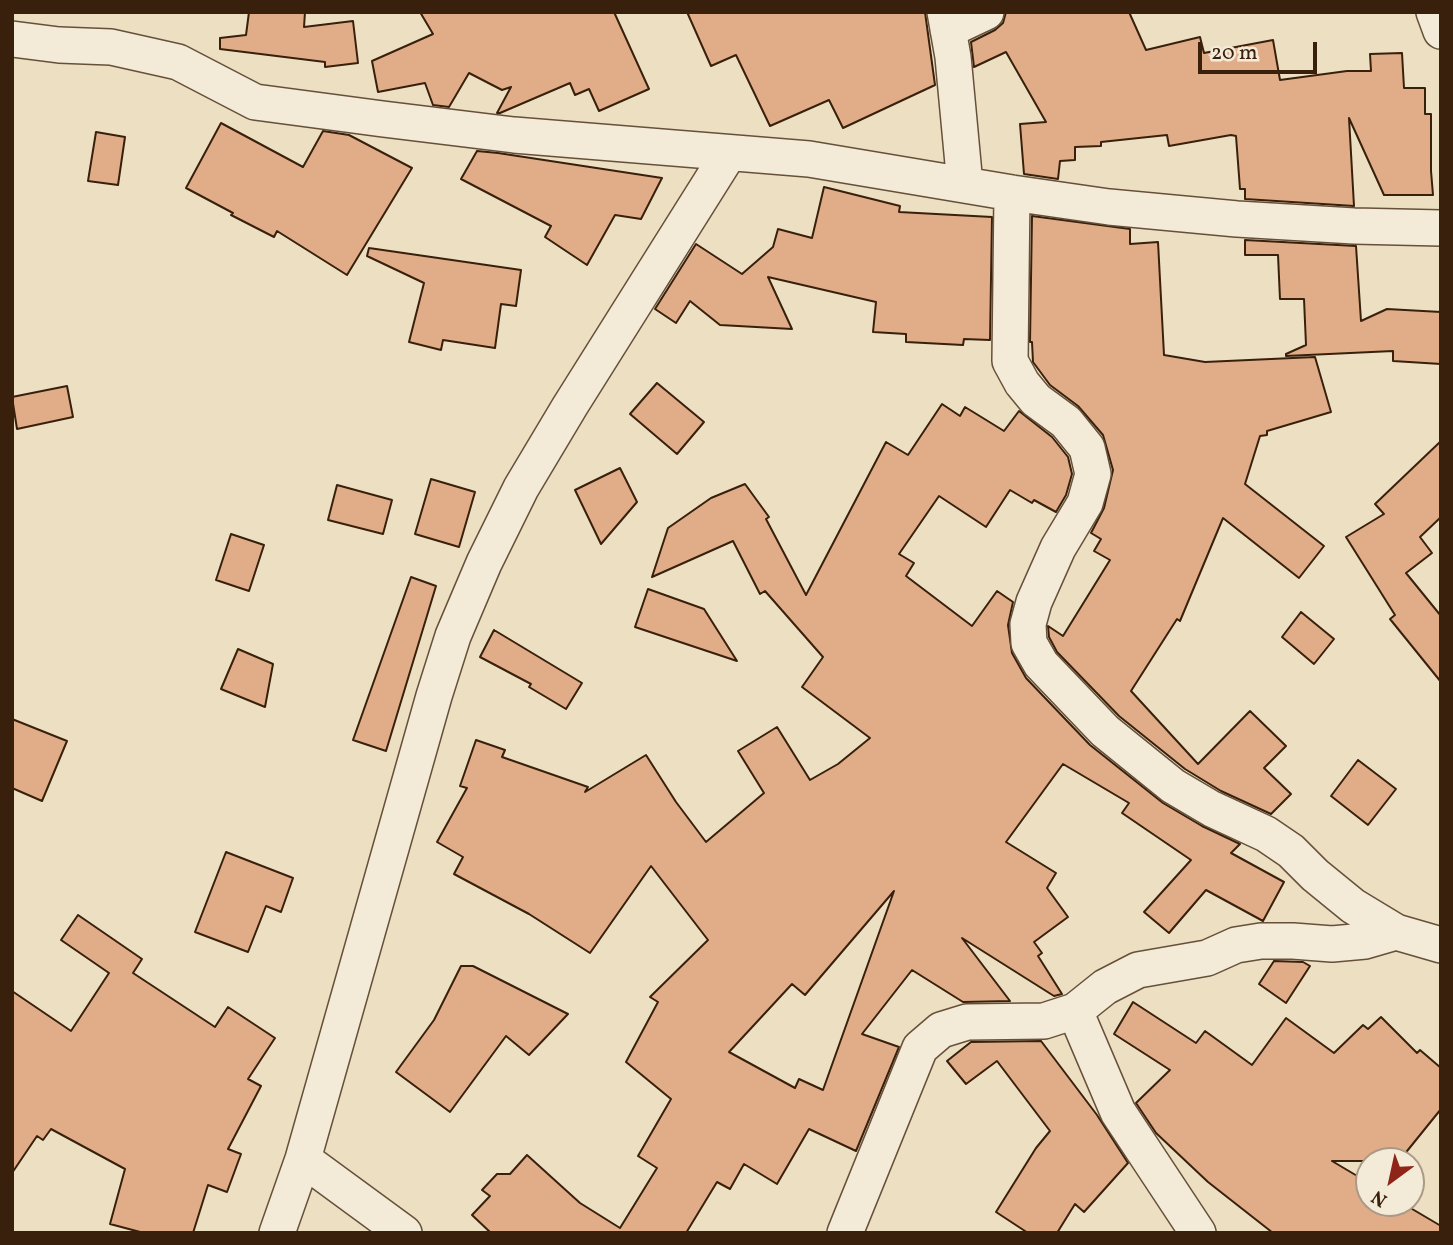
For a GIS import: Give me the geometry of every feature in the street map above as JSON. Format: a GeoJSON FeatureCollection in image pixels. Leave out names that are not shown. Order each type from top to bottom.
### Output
{"type":"FeatureCollection","features":[{"type":"Feature","properties":{"kind":"street"},"geometry":{"type":"LineString","coordinates":[[965,185],[947,21],[986,12]]}},
{"type":"Feature","properties":{"kind":"street"},"geometry":{"type":"LineString","coordinates":[[1434,12],[1441,31]]}},
{"type":"Feature","properties":{"kind":"street"},"geometry":{"type":"LineString","coordinates":[[12,39],[59,45],[111,47],[178,62],[255,102],[514,135],[809,159],[1109,207],[1237,219],[1441,228]]}},
{"type":"Feature","properties":{"kind":"street"},"geometry":{"type":"LineString","coordinates":[[277,1233],[303,1158],[453,636],[484,563],[521,488],[729,153]]}},
{"type":"Feature","properties":{"kind":"street"},"geometry":{"type":"LineString","coordinates":[[1012,193],[1010,361],[1029,391],[1066,422],[1087,448],[1093,474],[1085,503],[1058,548],[1034,602],[1028,624],[1029,643],[1041,664],[1105,730],[1173,786],[1266,834],[1291,851],[1353,906],[1396,932],[1441,945]]}},
{"type":"Feature","properties":{"kind":"street"},"geometry":{"type":"LineString","coordinates":[[845,1233],[920,1048],[941,1030],[967,1022],[1044,1021],[1075,1011],[1105,987],[1138,970],[1207,958],[1236,945],[1282,941],[1332,944],[1365,941],[1396,932]]}},
{"type":"Feature","properties":{"kind":"street"},"geometry":{"type":"LineString","coordinates":[[1075,1011],[1118,1112],[1198,1233]]}},
{"type":"Feature","properties":{"kind":"street"},"geometry":{"type":"LineString","coordinates":[[303,1158],[404,1233]]}},
{"type":"Feature","properties":{"kind":"building"},"geometry":{"type":"Polygon","coordinates":[[[249,12],[305,12],[304,27],[353,21],[358,63],[325,67],[325,62],[220,49],[220,38],[246,35],[249,12]]]}},
{"type":"Feature","properties":{"kind":"building"},"geometry":{"type":"Polygon","coordinates":[[[420,12],[614,12],[649,89],[599,111],[589,89],[575,95],[570,83],[500,113],[497,113],[511,87],[502,90],[469,73],[449,107],[433,105],[425,83],[378,92],[372,61],[433,34],[420,12]]]}},
{"type":"Feature","properties":{"kind":"building"},"geometry":{"type":"Polygon","coordinates":[[[687,12],[925,12],[935,85],[843,128],[829,100],[770,126],[736,55],[711,66],[687,12]]]}},
{"type":"Feature","properties":{"kind":"building"},"geometry":{"type":"Polygon","coordinates":[[[1006,12],[1129,12],[1146,50],[1200,37],[1204,53],[1273,40],[1280,80],[1347,71],[1371,71],[1370,54],[1402,53],[1404,88],[1425,88],[1425,114],[1431,114],[1433,195],[1384,195],[1349,118],[1354,206],[1245,199],[1245,189],[1240,189],[1236,136],[1231,135],[1169,146],[1167,135],[1101,142],[1101,146],[1075,147],[1075,160],[1060,161],[1058,179],[1024,174],[1020,124],[1046,122],[1006,52],[974,67],[971,42],[995,30],[1003,23],[1006,12]]]}},
{"type":"Feature","properties":{"kind":"building"},"geometry":{"type":"Polygon","coordinates":[[[221,123],[303,167],[323,131],[349,135],[412,168],[347,275],[277,231],[274,237],[186,188],[221,123]]]}},
{"type":"Feature","properties":{"kind":"building"},"geometry":{"type":"Polygon","coordinates":[[[96,132],[125,137],[118,185],[88,181],[96,132]]]}},
{"type":"Feature","properties":{"kind":"building"},"geometry":{"type":"Polygon","coordinates":[[[477,151],[662,178],[641,219],[615,215],[587,265],[545,237],[551,226],[461,179],[477,151]]]}},
{"type":"Feature","properties":{"kind":"building"},"geometry":{"type":"Polygon","coordinates":[[[824,187],[900,206],[899,212],[992,217],[990,340],[964,339],[963,345],[906,342],[906,334],[873,332],[876,302],[768,277],[792,329],[720,325],[690,301],[676,323],[655,309],[696,244],[742,274],[773,247],[778,229],[812,238],[824,187]]]}},
{"type":"Feature","properties":{"kind":"building"},"geometry":{"type":"Polygon","coordinates":[[[1032,216],[1130,229],[1130,244],[1158,242],[1164,355],[1205,362],[1315,357],[1331,412],[1267,431],[1267,435],[1260,436],[1245,484],[1324,546],[1299,578],[1223,518],[1180,621],[1177,619],[1131,691],[1198,764],[1250,711],[1286,746],[1264,768],[1291,794],[1271,814],[1221,791],[1185,769],[1119,716],[1057,652],[1049,637],[1048,626],[1063,636],[1110,560],[1094,551],[1101,539],[1091,533],[1104,508],[1113,470],[1103,435],[1078,406],[1050,385],[1033,362],[1030,342],[1032,216]]]}},
{"type":"Feature","properties":{"kind":"building"},"geometry":{"type":"Polygon","coordinates":[[[1245,240],[1356,246],[1361,321],[1387,309],[1441,312],[1441,364],[1393,361],[1393,351],[1286,356],[1306,345],[1304,299],[1280,299],[1278,255],[1245,255],[1245,240]]]}},
{"type":"Feature","properties":{"kind":"building"},"geometry":{"type":"Polygon","coordinates":[[[369,248],[521,270],[516,306],[501,304],[495,348],[443,340],[441,350],[409,342],[424,283],[367,256],[369,248]]]}},
{"type":"Feature","properties":{"kind":"building"},"geometry":{"type":"Polygon","coordinates":[[[657,383],[704,422],[677,454],[630,414],[657,383]]]}},
{"type":"Feature","properties":{"kind":"building"},"geometry":{"type":"Polygon","coordinates":[[[67,386],[73,417],[17,429],[12,397],[67,386]]]}},
{"type":"Feature","properties":{"kind":"building"},"geometry":{"type":"Polygon","coordinates":[[[942,404],[960,416],[965,407],[1004,431],[1019,411],[1052,437],[1068,457],[1072,474],[1066,495],[1056,512],[1034,500],[1032,503],[1010,490],[986,527],[939,496],[899,554],[914,563],[906,576],[972,626],[997,591],[1013,602],[1008,625],[1012,653],[1026,678],[1090,745],[1163,803],[1240,844],[1231,853],[1284,882],[1263,921],[1206,890],[1169,933],[1144,912],[1191,860],[1122,813],[1129,803],[1063,764],[1006,842],[1056,873],[1047,888],[1068,917],[1034,942],[1042,953],[1038,956],[1062,994],[1054,996],[962,938],[1010,1001],[963,1002],[912,970],[862,1034],[899,1047],[856,1151],[809,1129],[777,1184],[744,1164],[730,1189],[717,1182],[686,1233],[491,1233],[472,1215],[490,1196],[482,1190],[497,1174],[510,1174],[527,1155],[580,1203],[620,1228],[657,1168],[638,1156],[671,1099],[626,1062],[658,1002],[650,997],[708,940],[651,866],[590,953],[529,914],[454,874],[463,857],[437,842],[467,788],[460,786],[476,740],[505,750],[502,757],[588,787],[585,792],[646,755],[706,842],[764,793],[738,751],[777,727],[810,780],[838,764],[870,738],[802,687],[823,657],[765,591],[760,594],[733,541],[652,577],[668,528],[711,498],[745,484],[769,517],[766,519],[806,595],[886,442],[908,455],[942,404]],[[894,891],[805,995],[792,984],[729,1052],[795,1088],[799,1079],[823,1090],[894,891]]]}},
{"type":"Feature","properties":{"kind":"building"},"geometry":{"type":"Polygon","coordinates":[[[1441,441],[1441,517],[1420,537],[1432,553],[1406,573],[1441,616],[1441,682],[1390,619],[1395,615],[1346,537],[1384,514],[1375,504],[1441,441]]]}},
{"type":"Feature","properties":{"kind":"building"},"geometry":{"type":"Polygon","coordinates":[[[620,468],[637,502],[601,544],[575,490],[620,468]]]}},
{"type":"Feature","properties":{"kind":"building"},"geometry":{"type":"Polygon","coordinates":[[[431,479],[475,492],[459,547],[415,534],[431,479]]]}},
{"type":"Feature","properties":{"kind":"building"},"geometry":{"type":"Polygon","coordinates":[[[337,485],[392,500],[383,534],[328,520],[337,485]]]}},
{"type":"Feature","properties":{"kind":"building"},"geometry":{"type":"Polygon","coordinates":[[[231,534],[264,545],[249,591],[216,580],[231,534]]]}},
{"type":"Feature","properties":{"kind":"building"},"geometry":{"type":"Polygon","coordinates":[[[411,577],[436,586],[386,751],[353,740],[411,577]]]}},
{"type":"Feature","properties":{"kind":"building"},"geometry":{"type":"Polygon","coordinates":[[[648,589],[704,609],[737,661],[635,627],[648,589]]]}},
{"type":"Feature","properties":{"kind":"building"},"geometry":{"type":"Polygon","coordinates":[[[1301,612],[1334,639],[1314,664],[1282,637],[1301,612]]]}},
{"type":"Feature","properties":{"kind":"building"},"geometry":{"type":"Polygon","coordinates":[[[494,630],[582,683],[566,709],[529,687],[531,684],[480,657],[494,630]]]}},
{"type":"Feature","properties":{"kind":"building"},"geometry":{"type":"Polygon","coordinates":[[[238,649],[273,664],[265,707],[221,689],[238,649]]]}},
{"type":"Feature","properties":{"kind":"building"},"geometry":{"type":"Polygon","coordinates":[[[12,719],[67,741],[42,801],[12,788],[12,719]]]}},
{"type":"Feature","properties":{"kind":"building"},"geometry":{"type":"Polygon","coordinates":[[[1358,760],[1396,789],[1368,825],[1331,796],[1358,760]]]}},
{"type":"Feature","properties":{"kind":"building"},"geometry":{"type":"Polygon","coordinates":[[[226,852],[293,878],[281,912],[266,906],[248,952],[195,932],[226,852]]]}},
{"type":"Feature","properties":{"kind":"building"},"geometry":{"type":"Polygon","coordinates":[[[78,915],[142,959],[133,973],[215,1027],[228,1007],[275,1038],[248,1079],[261,1086],[228,1149],[241,1154],[227,1192],[208,1185],[193,1233],[144,1233],[110,1224],[125,1169],[51,1129],[43,1140],[37,1136],[12,1173],[12,991],[71,1031],[109,973],[61,940],[78,915]]]}},
{"type":"Feature","properties":{"kind":"building"},"geometry":{"type":"Polygon","coordinates":[[[1274,961],[1303,962],[1310,966],[1286,1003],[1259,984],[1274,961]]]}},
{"type":"Feature","properties":{"kind":"building"},"geometry":{"type":"Polygon","coordinates":[[[461,966],[473,966],[568,1014],[529,1055],[506,1036],[450,1112],[396,1072],[434,1020],[461,966]]]}},
{"type":"Feature","properties":{"kind":"building"},"geometry":{"type":"Polygon","coordinates":[[[1133,1002],[1196,1043],[1205,1031],[1252,1065],[1286,1018],[1334,1053],[1363,1025],[1368,1029],[1381,1017],[1417,1053],[1420,1050],[1441,1068],[1441,1109],[1410,1147],[1355,1147],[1355,1161],[1332,1161],[1355,1175],[1355,1217],[1425,1217],[1441,1226],[1441,1233],[1273,1233],[1208,1182],[1156,1133],[1136,1103],[1170,1070],[1114,1034],[1133,1002]]]}},
{"type":"Feature","properties":{"kind":"building"},"geometry":{"type":"Polygon","coordinates":[[[1041,1041],[1097,1115],[1128,1163],[1084,1212],[1075,1204],[1057,1233],[1028,1233],[996,1212],[1036,1148],[1050,1131],[997,1061],[966,1084],[947,1061],[971,1042],[1041,1041]]]}}]}
